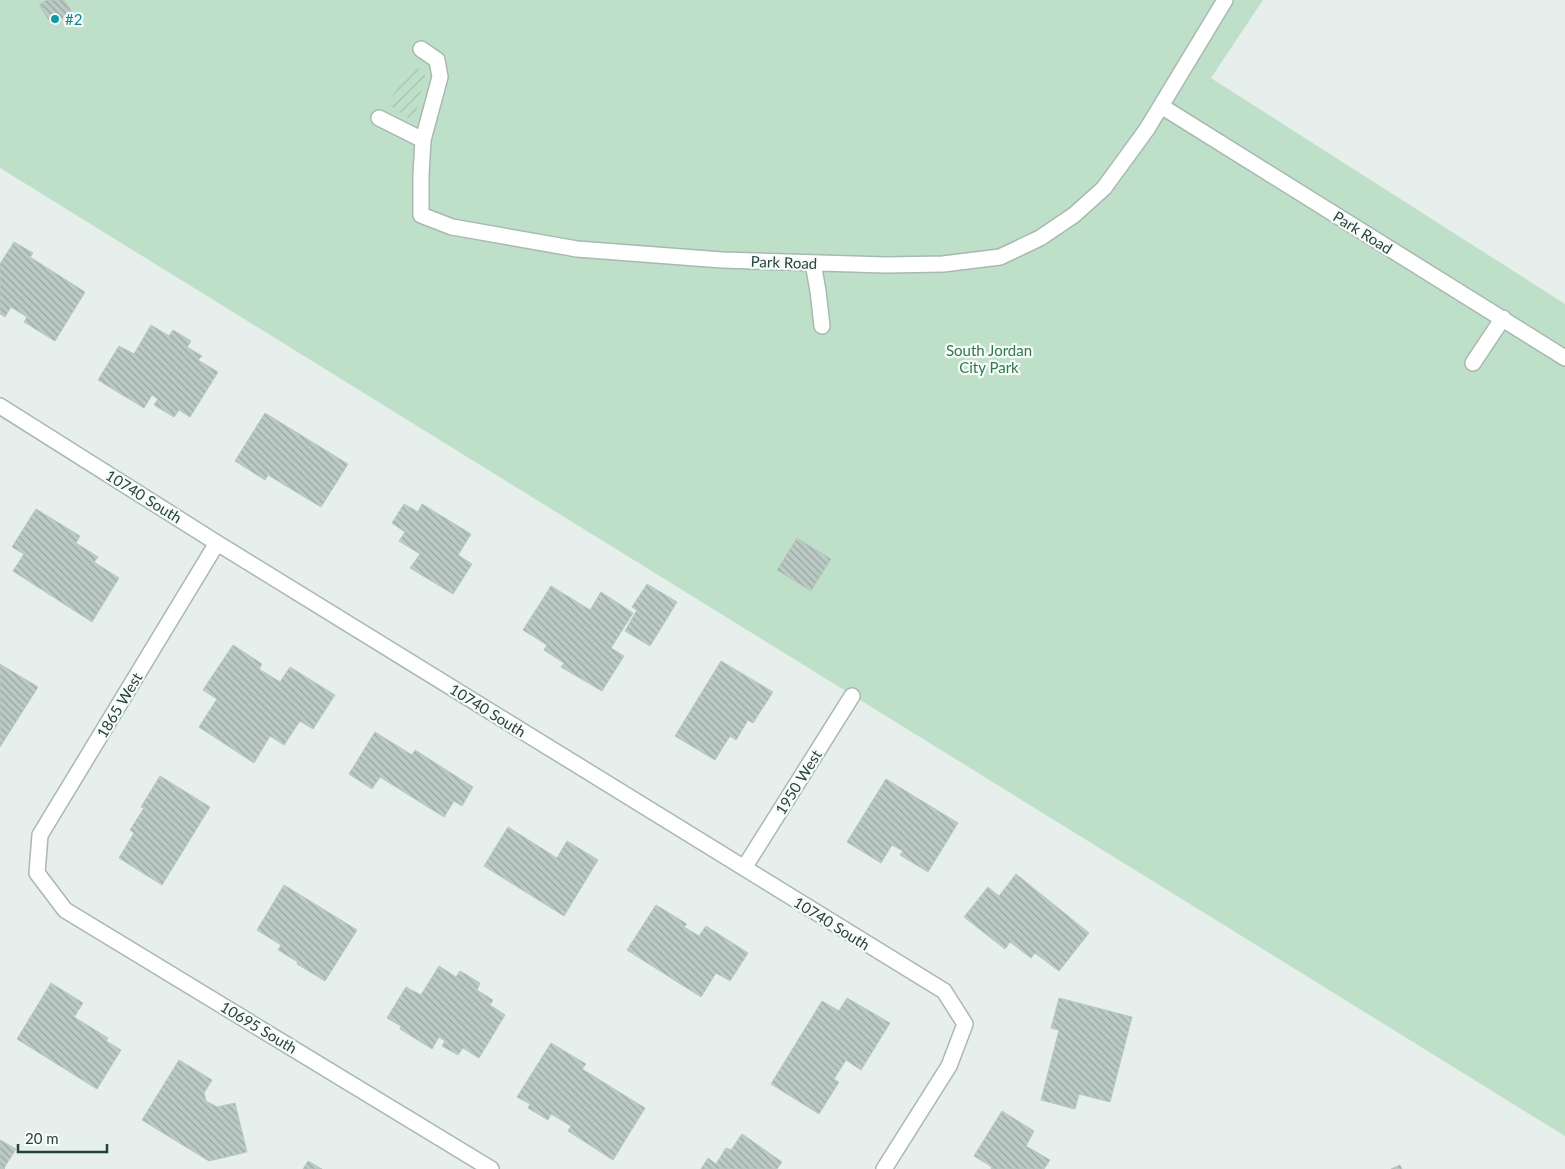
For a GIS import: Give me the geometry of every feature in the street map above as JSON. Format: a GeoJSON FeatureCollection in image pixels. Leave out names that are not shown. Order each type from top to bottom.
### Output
{"type":"FeatureCollection","features":[{"type":"Feature","properties":{"kind":"street","name":"Park Road"},"geometry":{"type":"LineString","coordinates":[[423,140],[420,174],[421,214],[452,227],[577,249],[722,260],[886,266],[943,264],[1000,257],[1040,238],[1074,215],[1104,188],[1147,129],[1225,0]]}},
{"type":"Feature","properties":{"kind":"street"},"geometry":{"type":"LineString","coordinates":[[379,118],[423,140],[440,77],[437,60],[420,49]]}},
{"type":"Feature","properties":{"kind":"street","name":"Park Road"},"geometry":{"type":"LineString","coordinates":[[1161,106],[1565,358]]}},
{"type":"Feature","properties":{"kind":"street"},"geometry":{"type":"LineString","coordinates":[[813,263],[822,326]]}},
{"type":"Feature","properties":{"kind":"street"},"geometry":{"type":"LineString","coordinates":[[1473,363],[1503,318]]}},
{"type":"Feature","properties":{"kind":"street","name":"10740 South"},"geometry":{"type":"LineString","coordinates":[[0,406],[217,543],[944,992],[965,1024],[949,1066],[884,1169]]}},
{"type":"Feature","properties":{"kind":"street","name":"1865 West"},"geometry":{"type":"LineString","coordinates":[[38,874],[40,835],[217,543]]}},
{"type":"Feature","properties":{"kind":"street","name":"1950 West"},"geometry":{"type":"LineString","coordinates":[[744,868],[852,696]]}},
{"type":"Feature","properties":{"kind":"street","name":"10695 South"},"geometry":{"type":"LineString","coordinates":[[38,874],[66,910],[491,1169]]}},
{"type":"Feature","properties":{"kind":"green space","name":"South Jordan City Park"},"geometry":{"type":"Polygon","coordinates":[[[0,0],[1263,0],[1211,78],[1565,304],[1565,1136],[0,168],[0,0]]]}},
{"type":"Feature","properties":{"kind":"green space"},"geometry":{"type":"Polygon","coordinates":[[[411,68],[418,68],[425,75],[416,112],[414,116],[409,118],[387,104],[411,68]]]}},
{"type":"Feature","properties":{"kind":"building","name":"#2"},"geometry":{"type":"Polygon","coordinates":[[[47,0],[64,0],[72,12],[52,25],[39,5],[47,0]]]}},
{"type":"Feature","properties":{"kind":"building"},"geometry":{"type":"Polygon","coordinates":[[[14,242],[33,253],[30,257],[85,292],[55,341],[24,322],[27,317],[11,307],[5,317],[0,314],[0,264],[14,242]]]}},
{"type":"Feature","properties":{"kind":"building"},"geometry":{"type":"Polygon","coordinates":[[[151,325],[169,336],[173,330],[191,341],[187,347],[202,356],[198,360],[218,372],[190,417],[179,410],[174,417],[154,405],[158,399],[152,395],[144,408],[98,380],[119,346],[134,354],[151,325]]]}},
{"type":"Feature","properties":{"kind":"building"},"geometry":{"type":"Polygon","coordinates":[[[265,413],[348,464],[321,507],[268,475],[265,480],[235,461],[265,413]]]}},
{"type":"Feature","properties":{"kind":"building"},"geometry":{"type":"Polygon","coordinates":[[[404,504],[418,512],[422,504],[471,534],[458,555],[472,564],[453,594],[410,568],[420,554],[399,541],[405,532],[392,523],[404,504]]]}},
{"type":"Feature","properties":{"kind":"building"},"geometry":{"type":"Polygon","coordinates":[[[36,509],[80,536],[76,543],[98,557],[94,562],[119,578],[92,622],[13,571],[24,554],[12,547],[36,509]]]}},
{"type":"Feature","properties":{"kind":"building"},"geometry":{"type":"Polygon","coordinates":[[[797,538],[831,559],[811,591],[777,570],[797,538]]]}},
{"type":"Feature","properties":{"kind":"building"},"geometry":{"type":"Polygon","coordinates":[[[647,584],[677,602],[650,646],[625,631],[637,610],[632,607],[647,584]]]}},
{"type":"Feature","properties":{"kind":"building"},"geometry":{"type":"Polygon","coordinates":[[[551,586],[590,610],[601,592],[633,613],[611,648],[624,656],[602,691],[561,667],[564,663],[544,650],[547,645],[523,630],[551,586]]]}},
{"type":"Feature","properties":{"kind":"building"},"geometry":{"type":"Polygon","coordinates":[[[233,645],[262,664],[259,669],[280,682],[290,667],[335,695],[313,729],[300,721],[284,745],[270,736],[254,763],[199,727],[217,699],[203,690],[233,645]]]}},
{"type":"Feature","properties":{"kind":"building"},"geometry":{"type":"Polygon","coordinates":[[[721,661],[773,692],[753,723],[748,720],[736,740],[730,736],[715,760],[675,736],[721,661]]]}},
{"type":"Feature","properties":{"kind":"building"},"geometry":{"type":"Polygon","coordinates":[[[0,664],[38,687],[0,747],[0,664]]]}},
{"type":"Feature","properties":{"kind":"building"},"geometry":{"type":"Polygon","coordinates":[[[375,732],[412,755],[415,750],[473,787],[462,806],[454,801],[444,817],[380,777],[372,789],[349,774],[375,732]]]}},
{"type":"Feature","properties":{"kind":"building"},"geometry":{"type":"Polygon","coordinates":[[[160,776],[210,807],[162,885],[119,858],[134,833],[130,830],[144,808],[141,807],[160,776]]]}},
{"type":"Feature","properties":{"kind":"building"},"geometry":{"type":"Polygon","coordinates":[[[886,779],[958,823],[928,872],[900,855],[903,851],[892,845],[881,863],[847,842],[886,779]]]}},
{"type":"Feature","properties":{"kind":"building"},"geometry":{"type":"Polygon","coordinates":[[[508,827],[557,858],[567,841],[598,860],[564,916],[484,866],[508,827]]]}},
{"type":"Feature","properties":{"kind":"building"},"geometry":{"type":"Polygon","coordinates":[[[1016,874],[1089,933],[1059,971],[1035,953],[1031,958],[1010,942],[1005,949],[964,917],[988,887],[999,896],[1016,874]]]}},
{"type":"Feature","properties":{"kind":"building"},"geometry":{"type":"Polygon","coordinates":[[[284,885],[357,930],[325,981],[278,950],[281,945],[257,930],[284,885]]]}},
{"type":"Feature","properties":{"kind":"building"},"geometry":{"type":"Polygon","coordinates":[[[656,905],[687,924],[684,927],[699,936],[706,926],[748,953],[730,981],[716,973],[701,997],[627,950],[656,905]]]}},
{"type":"Feature","properties":{"kind":"building"},"geometry":{"type":"Polygon","coordinates":[[[439,966],[456,977],[460,971],[480,983],[477,990],[493,1000],[490,1005],[505,1015],[479,1058],[463,1048],[458,1055],[442,1046],[445,1041],[439,1037],[432,1049],[400,1029],[401,1026],[387,1018],[406,987],[421,995],[439,966]]]}},
{"type":"Feature","properties":{"kind":"building"},"geometry":{"type":"Polygon","coordinates":[[[51,983],[83,1003],[74,1017],[108,1038],[106,1041],[121,1050],[97,1089],[17,1039],[51,983]]]}},
{"type":"Feature","properties":{"kind":"building"},"geometry":{"type":"Polygon","coordinates":[[[847,998],[890,1023],[861,1070],[846,1060],[834,1079],[839,1082],[819,1114],[771,1084],[822,1001],[839,1011],[847,998]]]}},
{"type":"Feature","properties":{"kind":"building"},"geometry":{"type":"Polygon","coordinates":[[[1059,998],[1132,1017],[1110,1102],[1079,1094],[1075,1109],[1041,1100],[1059,1030],[1051,1028],[1059,998]]]}},
{"type":"Feature","properties":{"kind":"building"},"geometry":{"type":"Polygon","coordinates":[[[551,1043],[586,1064],[582,1069],[645,1108],[613,1160],[568,1131],[571,1126],[551,1114],[548,1120],[528,1108],[530,1104],[517,1097],[551,1043]]]}},
{"type":"Feature","properties":{"kind":"building"},"geometry":{"type":"Polygon","coordinates":[[[179,1060],[212,1080],[204,1093],[206,1101],[217,1107],[235,1103],[247,1152],[209,1161],[142,1120],[179,1060]]]}},
{"type":"Feature","properties":{"kind":"building"},"geometry":{"type":"Polygon","coordinates":[[[1002,1111],[1034,1131],[1026,1146],[1050,1160],[1044,1169],[991,1169],[992,1167],[974,1156],[1002,1111]]]}},
{"type":"Feature","properties":{"kind":"building"},"geometry":{"type":"Polygon","coordinates":[[[742,1134],[782,1162],[777,1169],[701,1169],[708,1158],[716,1164],[726,1148],[731,1150],[742,1134]]]}},
{"type":"Feature","properties":{"kind":"building"},"geometry":{"type":"Polygon","coordinates":[[[0,1140],[16,1149],[5,1169],[0,1169],[0,1140]]]}},
{"type":"Feature","properties":{"kind":"building"},"geometry":{"type":"Polygon","coordinates":[[[308,1161],[322,1169],[303,1169],[308,1161]]]}},
{"type":"Feature","properties":{"kind":"building"},"geometry":{"type":"Polygon","coordinates":[[[1400,1165],[1402,1169],[1391,1169],[1400,1165]]]}},
{"type":"Feature","properties":{"kind":"place","name":"#2"},"geometry":{"type":"Point","coordinates":[55,19]}}]}
